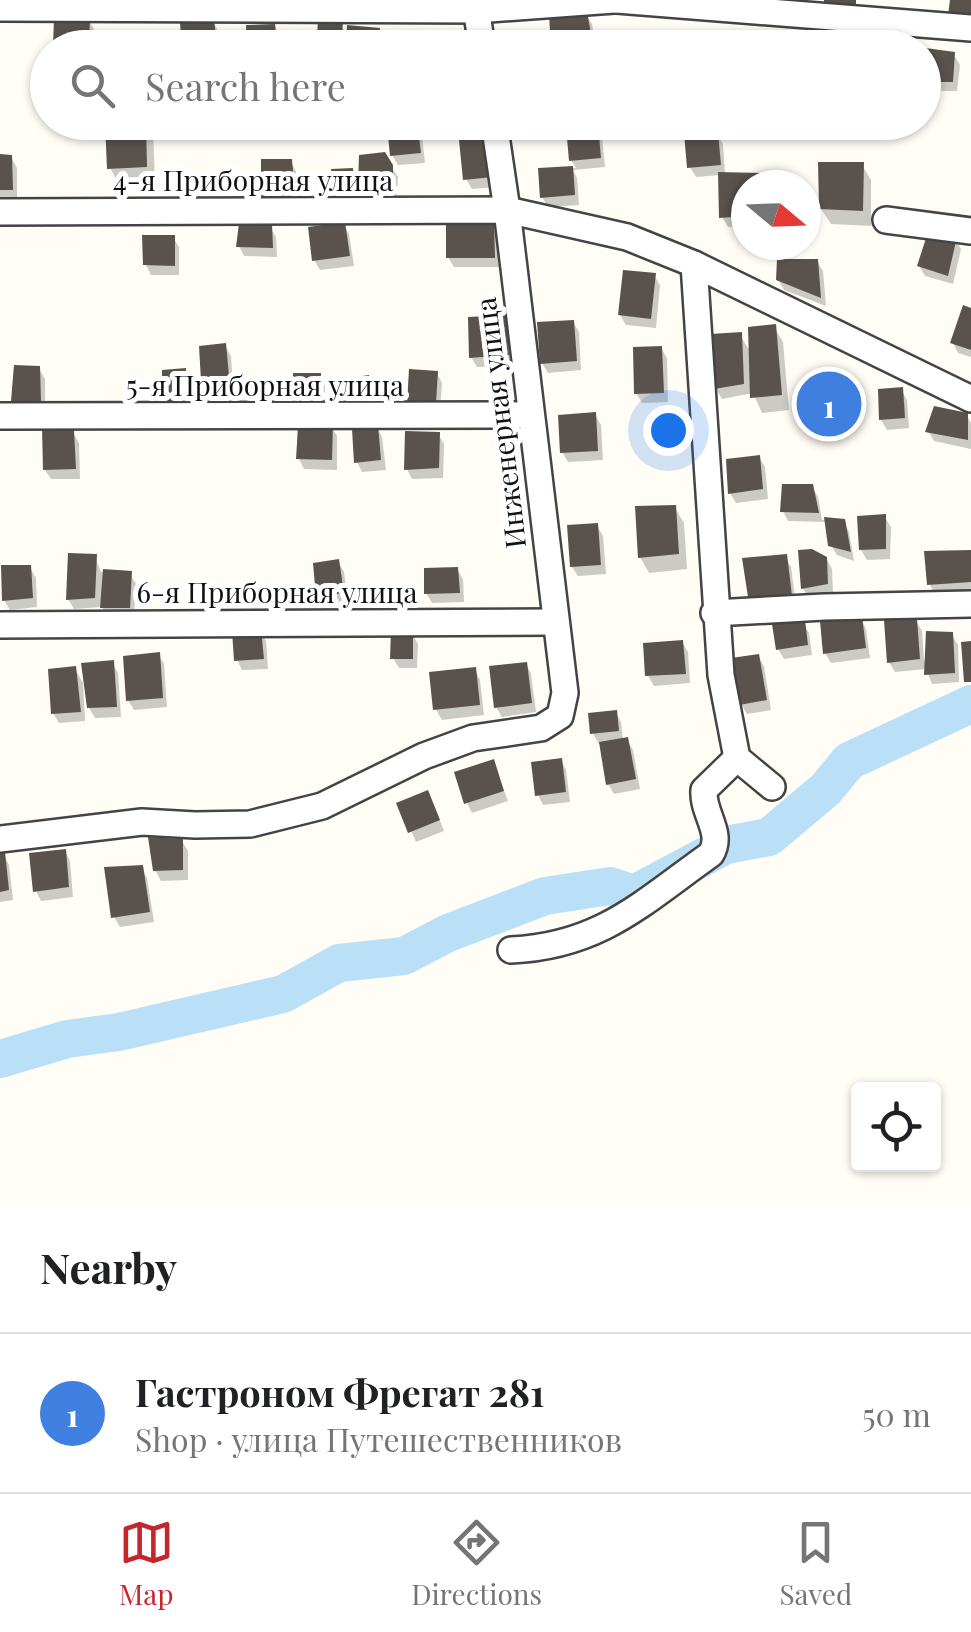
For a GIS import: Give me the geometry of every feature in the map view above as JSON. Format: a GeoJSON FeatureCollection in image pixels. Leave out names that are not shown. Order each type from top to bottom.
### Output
{"type":"FeatureCollection","features":[{"type":"Feature","properties":{"kind":"street"},"geometry":{"type":"LineString","coordinates":[[0,8],[475,5],[615,0],[971,28]]}},
{"type":"Feature","properties":{"kind":"street"},"geometry":{"type":"LineString","coordinates":[[475,5],[479,30]]}},
{"type":"Feature","properties":{"kind":"street","name":"Инженерная улица"},"geometry":{"type":"LineString","coordinates":[[0,838],[142,822],[250,824],[322,806],[424,756],[472,738],[541,728],[560,716],[565,693],[497,140]]}},
{"type":"Feature","properties":{"kind":"street","name":"4-я Приборная улица"},"geometry":{"type":"LineString","coordinates":[[0,212],[507,210],[627,237],[694,264],[971,398]]}},
{"type":"Feature","properties":{"kind":"street"},"geometry":{"type":"LineString","coordinates":[[886,220],[971,231]]}},
{"type":"Feature","properties":{"kind":"street"},"geometry":{"type":"LineString","coordinates":[[694,264],[720,675],[737,758],[772,788]]}},
{"type":"Feature","properties":{"kind":"street","name":"5-я Приборная улица"},"geometry":{"type":"LineString","coordinates":[[0,416],[531,415]]}},
{"type":"Feature","properties":{"kind":"street"},"geometry":{"type":"LineString","coordinates":[[714,614],[824,606],[971,604]]}},
{"type":"Feature","properties":{"kind":"street","name":"6-я Приборная улица"},"geometry":{"type":"LineString","coordinates":[[0,625],[554,622]]}},
{"type":"Feature","properties":{"kind":"street"},"geometry":{"type":"LineString","coordinates":[[511,950],[569,943],[603,929],[711,854],[716,836],[703,800],[704,790],[737,758]]}},
{"type":"Feature","properties":{"kind":"building"},"geometry":{"type":"Polygon","coordinates":[[[824,0],[856,0],[856,5],[824,6],[824,0]]]}},
{"type":"Feature","properties":{"kind":"building"},"geometry":{"type":"Polygon","coordinates":[[[950,0],[971,0],[971,16],[948,15],[950,0]]]}},
{"type":"Feature","properties":{"kind":"building"},"geometry":{"type":"Polygon","coordinates":[[[587,11],[590,30],[550,30],[549,14],[587,11]]]}},
{"type":"Feature","properties":{"kind":"building"},"geometry":{"type":"Polygon","coordinates":[[[54,17],[90,17],[90,30],[54,30],[54,17]]]}},
{"type":"Feature","properties":{"kind":"building"},"geometry":{"type":"Polygon","coordinates":[[[214,19],[215,30],[181,30],[180,23],[214,19]]]}},
{"type":"Feature","properties":{"kind":"building"},"geometry":{"type":"Polygon","coordinates":[[[318,21],[343,22],[342,30],[317,30],[318,21]]]}},
{"type":"Feature","properties":{"kind":"building"},"geometry":{"type":"Polygon","coordinates":[[[275,24],[276,30],[246,30],[246,25],[275,24]]]}},
{"type":"Feature","properties":{"kind":"building"},"geometry":{"type":"Polygon","coordinates":[[[347,25],[380,28],[380,30],[347,30],[347,25]]]}},
{"type":"Feature","properties":{"kind":"building"},"geometry":{"type":"Polygon","coordinates":[[[941,50],[955,52],[953,82],[941,82],[941,50]]]}},
{"type":"Feature","properties":{"kind":"building"},"geometry":{"type":"Polygon","coordinates":[[[106,140],[146,140],[147,167],[107,169],[106,140]]]}},
{"type":"Feature","properties":{"kind":"building"},"geometry":{"type":"Polygon","coordinates":[[[388,140],[419,140],[421,153],[390,156],[388,140]]]}},
{"type":"Feature","properties":{"kind":"building"},"geometry":{"type":"Polygon","coordinates":[[[459,140],[489,140],[493,177],[463,180],[459,140]]]}},
{"type":"Feature","properties":{"kind":"building"},"geometry":{"type":"Polygon","coordinates":[[[567,140],[599,140],[601,158],[569,161],[567,140]]]}},
{"type":"Feature","properties":{"kind":"building"},"geometry":{"type":"Polygon","coordinates":[[[685,140],[719,140],[721,165],[687,168],[685,140]]]}},
{"type":"Feature","properties":{"kind":"building"},"geometry":{"type":"Polygon","coordinates":[[[385,152],[393,165],[393,186],[358,185],[359,155],[385,152]]]}},
{"type":"Feature","properties":{"kind":"building"},"geometry":{"type":"Polygon","coordinates":[[[0,154],[12,155],[13,190],[0,190],[0,154]]]}},
{"type":"Feature","properties":{"kind":"building"},"geometry":{"type":"Polygon","coordinates":[[[261,159],[292,159],[295,195],[261,198],[261,159]]]}},
{"type":"Feature","properties":{"kind":"building"},"geometry":{"type":"Polygon","coordinates":[[[818,162],[864,162],[863,211],[821,209],[818,162]]]}},
{"type":"Feature","properties":{"kind":"building"},"geometry":{"type":"Polygon","coordinates":[[[573,166],[575,195],[540,198],[538,168],[573,166]]]}},
{"type":"Feature","properties":{"kind":"building"},"geometry":{"type":"Polygon","coordinates":[[[353,168],[355,195],[335,196],[331,169],[353,168]]]}},
{"type":"Feature","properties":{"kind":"building"},"geometry":{"type":"Polygon","coordinates":[[[718,172],[731,172],[731,217],[719,218],[718,172]]]}},
{"type":"Feature","properties":{"kind":"building"},"geometry":{"type":"Polygon","coordinates":[[[345,222],[350,256],[312,261],[308,227],[345,222]]]}},
{"type":"Feature","properties":{"kind":"building"},"geometry":{"type":"Polygon","coordinates":[[[239,223],[272,224],[273,248],[236,247],[239,223]]]}},
{"type":"Feature","properties":{"kind":"building"},"geometry":{"type":"Polygon","coordinates":[[[494,223],[495,258],[446,258],[446,224],[494,223]]]}},
{"type":"Feature","properties":{"kind":"building"},"geometry":{"type":"Polygon","coordinates":[[[928,232],[957,237],[948,276],[917,266],[928,232]]]}},
{"type":"Feature","properties":{"kind":"building"},"geometry":{"type":"Polygon","coordinates":[[[142,235],[175,235],[175,266],[143,265],[142,235]]]}},
{"type":"Feature","properties":{"kind":"building"},"geometry":{"type":"Polygon","coordinates":[[[777,260],[818,260],[821,298],[776,280],[777,260]]]}},
{"type":"Feature","properties":{"kind":"building"},"geometry":{"type":"Polygon","coordinates":[[[623,270],[656,273],[651,319],[618,315],[623,270]]]}},
{"type":"Feature","properties":{"kind":"building"},"geometry":{"type":"Polygon","coordinates":[[[963,305],[971,308],[971,350],[950,343],[963,305]]]}},
{"type":"Feature","properties":{"kind":"building"},"geometry":{"type":"Polygon","coordinates":[[[506,315],[509,355],[469,358],[468,317],[506,315]]]}},
{"type":"Feature","properties":{"kind":"building"},"geometry":{"type":"Polygon","coordinates":[[[574,320],[577,361],[540,364],[537,322],[574,320]]]}},
{"type":"Feature","properties":{"kind":"building"},"geometry":{"type":"Polygon","coordinates":[[[776,324],[782,395],[750,398],[748,327],[776,324]]]}},
{"type":"Feature","properties":{"kind":"building"},"geometry":{"type":"Polygon","coordinates":[[[742,332],[744,384],[714,389],[710,334],[742,332]]]}},
{"type":"Feature","properties":{"kind":"building"},"geometry":{"type":"Polygon","coordinates":[[[226,343],[229,376],[201,381],[199,346],[226,343]]]}},
{"type":"Feature","properties":{"kind":"building"},"geometry":{"type":"Polygon","coordinates":[[[662,346],[664,393],[634,394],[633,347],[662,346]]]}},
{"type":"Feature","properties":{"kind":"building"},"geometry":{"type":"Polygon","coordinates":[[[14,365],[40,366],[41,401],[11,401],[14,365]]]}},
{"type":"Feature","properties":{"kind":"building"},"geometry":{"type":"Polygon","coordinates":[[[186,368],[187,402],[162,401],[162,370],[186,368]]]}},
{"type":"Feature","properties":{"kind":"building"},"geometry":{"type":"Polygon","coordinates":[[[409,369],[438,371],[436,403],[407,404],[409,369]]]}},
{"type":"Feature","properties":{"kind":"building"},"geometry":{"type":"Polygon","coordinates":[[[293,373],[321,373],[320,399],[292,400],[293,373]]]}},
{"type":"Feature","properties":{"kind":"building"},"geometry":{"type":"Polygon","coordinates":[[[369,375],[371,401],[349,402],[349,378],[369,375]]]}},
{"type":"Feature","properties":{"kind":"building"},"geometry":{"type":"Polygon","coordinates":[[[820,378],[853,378],[855,416],[818,413],[820,378]]]}},
{"type":"Feature","properties":{"kind":"building"},"geometry":{"type":"Polygon","coordinates":[[[903,387],[905,418],[879,420],[878,389],[903,387]]]}},
{"type":"Feature","properties":{"kind":"building"},"geometry":{"type":"Polygon","coordinates":[[[934,406],[968,413],[968,440],[925,432],[934,406]]]}},
{"type":"Feature","properties":{"kind":"building"},"geometry":{"type":"Polygon","coordinates":[[[596,412],[598,451],[560,453],[558,415],[596,412]]]}},
{"type":"Feature","properties":{"kind":"building"},"geometry":{"type":"Polygon","coordinates":[[[333,424],[332,460],[296,459],[298,426],[333,424]]]}},
{"type":"Feature","properties":{"kind":"building"},"geometry":{"type":"Polygon","coordinates":[[[378,425],[381,460],[354,463],[352,429],[378,425]]]}},
{"type":"Feature","properties":{"kind":"building"},"geometry":{"type":"Polygon","coordinates":[[[42,428],[74,430],[76,469],[43,470],[42,428]]]}},
{"type":"Feature","properties":{"kind":"building"},"geometry":{"type":"Polygon","coordinates":[[[405,431],[440,432],[439,468],[404,470],[405,431]]]}},
{"type":"Feature","properties":{"kind":"building"},"geometry":{"type":"Polygon","coordinates":[[[760,455],[763,489],[728,494],[726,459],[760,455]]]}},
{"type":"Feature","properties":{"kind":"building"},"geometry":{"type":"Polygon","coordinates":[[[782,484],[813,484],[819,513],[780,512],[782,484]]]}},
{"type":"Feature","properties":{"kind":"building"},"geometry":{"type":"Polygon","coordinates":[[[676,505],[679,554],[638,558],[635,506],[676,505]]]}},
{"type":"Feature","properties":{"kind":"building"},"geometry":{"type":"Polygon","coordinates":[[[886,514],[886,549],[859,550],[857,516],[886,514]]]}},
{"type":"Feature","properties":{"kind":"building"},"geometry":{"type":"Polygon","coordinates":[[[824,517],[845,519],[851,552],[828,546],[824,517]]]}},
{"type":"Feature","properties":{"kind":"building"},"geometry":{"type":"Polygon","coordinates":[[[598,523],[601,565],[570,567],[567,525],[598,523]]]}},
{"type":"Feature","properties":{"kind":"building"},"geometry":{"type":"Polygon","coordinates":[[[812,549],[827,557],[828,584],[801,589],[798,550],[812,549]]]}},
{"type":"Feature","properties":{"kind":"building"},"geometry":{"type":"Polygon","coordinates":[[[971,550],[971,582],[927,585],[924,551],[971,550]]]}},
{"type":"Feature","properties":{"kind":"building"},"geometry":{"type":"Polygon","coordinates":[[[68,553],[97,554],[95,598],[66,600],[68,553]]]}},
{"type":"Feature","properties":{"kind":"building"},"geometry":{"type":"Polygon","coordinates":[[[787,554],[792,596],[748,597],[742,558],[787,554]]]}},
{"type":"Feature","properties":{"kind":"building"},"geometry":{"type":"Polygon","coordinates":[[[339,559],[344,593],[316,597],[313,563],[339,559]]]}},
{"type":"Feature","properties":{"kind":"building"},"geometry":{"type":"Polygon","coordinates":[[[1,565],[31,565],[33,598],[2,601],[1,565]]]}},
{"type":"Feature","properties":{"kind":"building"},"geometry":{"type":"Polygon","coordinates":[[[458,567],[460,593],[424,594],[424,568],[458,567]]]}},
{"type":"Feature","properties":{"kind":"building"},"geometry":{"type":"Polygon","coordinates":[[[103,569],[132,571],[130,608],[100,608],[103,569]]]}},
{"type":"Feature","properties":{"kind":"building"},"geometry":{"type":"Polygon","coordinates":[[[862,616],[866,648],[823,654],[820,621],[862,616]]]}},
{"type":"Feature","properties":{"kind":"building"},"geometry":{"type":"Polygon","coordinates":[[[917,619],[920,659],[887,663],[884,620],[917,619]]]}},
{"type":"Feature","properties":{"kind":"building"},"geometry":{"type":"Polygon","coordinates":[[[805,620],[808,645],[776,650],[772,624],[805,620]]]}},
{"type":"Feature","properties":{"kind":"building"},"geometry":{"type":"Polygon","coordinates":[[[261,629],[264,659],[234,661],[232,630],[261,629]]]}},
{"type":"Feature","properties":{"kind":"building"},"geometry":{"type":"Polygon","coordinates":[[[391,631],[413,632],[413,659],[390,659],[391,631]]]}},
{"type":"Feature","properties":{"kind":"building"},"geometry":{"type":"Polygon","coordinates":[[[926,631],[953,632],[955,673],[924,675],[926,631]]]}},
{"type":"Feature","properties":{"kind":"building"},"geometry":{"type":"Polygon","coordinates":[[[683,640],[686,674],[645,676],[643,643],[683,640]]]}},
{"type":"Feature","properties":{"kind":"building"},"geometry":{"type":"Polygon","coordinates":[[[971,641],[971,682],[964,682],[961,642],[971,641]]]}},
{"type":"Feature","properties":{"kind":"building"},"geometry":{"type":"Polygon","coordinates":[[[160,652],[163,698],[126,701],[123,656],[160,652]]]}},
{"type":"Feature","properties":{"kind":"building"},"geometry":{"type":"Polygon","coordinates":[[[759,654],[767,700],[739,705],[731,658],[759,654]]]}},
{"type":"Feature","properties":{"kind":"building"},"geometry":{"type":"Polygon","coordinates":[[[114,660],[117,707],[87,708],[81,663],[114,660]]]}},
{"type":"Feature","properties":{"kind":"building"},"geometry":{"type":"Polygon","coordinates":[[[527,662],[532,703],[494,708],[489,666],[527,662]]]}},
{"type":"Feature","properties":{"kind":"building"},"geometry":{"type":"Polygon","coordinates":[[[76,666],[81,712],[51,714],[48,669],[76,666]]]}},
{"type":"Feature","properties":{"kind":"building"},"geometry":{"type":"Polygon","coordinates":[[[476,667],[480,705],[433,710],[429,672],[476,667]]]}},
{"type":"Feature","properties":{"kind":"building"},"geometry":{"type":"Polygon","coordinates":[[[617,710],[619,731],[590,734],[588,713],[617,710]]]}},
{"type":"Feature","properties":{"kind":"building"},"geometry":{"type":"Polygon","coordinates":[[[628,737],[636,779],[606,785],[599,742],[628,737]]]}},
{"type":"Feature","properties":{"kind":"building"},"geometry":{"type":"Polygon","coordinates":[[[562,758],[566,792],[535,796],[531,762],[562,758]]]}},
{"type":"Feature","properties":{"kind":"building"},"geometry":{"type":"Polygon","coordinates":[[[494,759],[504,791],[464,804],[454,772],[494,759]]]}},
{"type":"Feature","properties":{"kind":"building"},"geometry":{"type":"Polygon","coordinates":[[[428,790],[440,820],[408,833],[396,803],[428,790]]]}},
{"type":"Feature","properties":{"kind":"building"},"geometry":{"type":"Polygon","coordinates":[[[148,837],[183,839],[183,870],[153,871],[148,837]]]}},
{"type":"Feature","properties":{"kind":"building"},"geometry":{"type":"Polygon","coordinates":[[[66,849],[69,887],[33,892],[29,853],[66,849]]]}},
{"type":"Feature","properties":{"kind":"building"},"geometry":{"type":"Polygon","coordinates":[[[5,852],[9,890],[0,892],[0,853],[5,852]]]}},
{"type":"Feature","properties":{"kind":"building"},"geometry":{"type":"Polygon","coordinates":[[[143,865],[150,912],[111,918],[104,867],[143,865]]]}},
{"type":"Feature","properties":{"kind":"waterway"},"geometry":{"type":"LineString","coordinates":[[0,1059],[67,1039],[119,1032],[283,994],[339,963],[404,956],[448,933],[545,896],[610,886],[634,894],[726,845],[769,837],[826,789],[849,761],[971,704]]}},
{"type":"Feature","properties":{"kind":"place","name":"Гастроном Фрегат 281"},"geometry":{"type":"Point","coordinates":[829,404]}}]}
